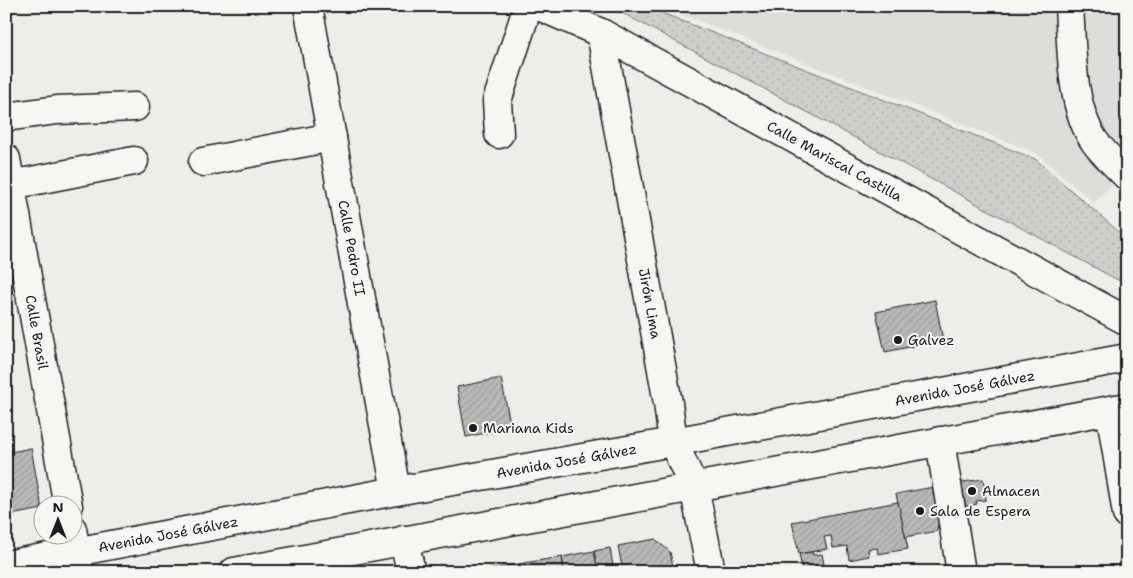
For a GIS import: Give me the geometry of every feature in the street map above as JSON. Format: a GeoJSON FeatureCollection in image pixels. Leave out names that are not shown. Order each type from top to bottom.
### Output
{"type":"FeatureCollection","features":[{"type":"Feature","properties":{"kind":"street","name":"Calle Pedro II"},"geometry":{"type":"LineString","coordinates":[[308,6],[396,491]]}},
{"type":"Feature","properties":{"kind":"street"},"geometry":{"type":"LineString","coordinates":[[499,134],[497,101],[528,6]]}},
{"type":"Feature","properties":{"kind":"street","name":"Calle Mariscal Castilla"},"geometry":{"type":"LineString","coordinates":[[539,6],[600,33],[1127,321]]}},
{"type":"Feature","properties":{"kind":"street"},"geometry":{"type":"LineString","coordinates":[[1069,6],[1075,80],[1080,110],[1095,141],[1127,176]]}},
{"type":"Feature","properties":{"kind":"street","name":"Jirón Lima"},"geometry":{"type":"LineString","coordinates":[[600,33],[668,403],[673,442],[694,487],[711,572]]}},
{"type":"Feature","properties":{"kind":"street"},"geometry":{"type":"LineString","coordinates":[[6,117],[71,109],[134,106]]}},
{"type":"Feature","properties":{"kind":"street"},"geometry":{"type":"LineString","coordinates":[[203,162],[332,137]]}},
{"type":"Feature","properties":{"kind":"street"},"geometry":{"type":"LineString","coordinates":[[9,172],[134,161]]}},
{"type":"Feature","properties":{"kind":"street","name":"Calle Brasil"},"geometry":{"type":"LineString","coordinates":[[9,172],[66,496]]}},
{"type":"Feature","properties":{"kind":"street","name":"Avenida José Gálvez"},"geometry":{"type":"LineString","coordinates":[[6,565],[396,491],[1127,358]]}},
{"type":"Feature","properties":{"kind":"street"},"geometry":{"type":"LineString","coordinates":[[234,572],[1118,409],[1127,514]]}},
{"type":"Feature","properties":{"kind":"street"},"geometry":{"type":"LineString","coordinates":[[940,441],[961,572]]}},
{"type":"Feature","properties":{"kind":"street"},"geometry":{"type":"LineString","coordinates":[[404,540],[411,572]]}},
{"type":"Feature","properties":{"kind":"shaded area"},"geometry":{"type":"Polygon","coordinates":[[[605,6],[644,6],[1035,159],[1127,239],[1127,285],[759,86],[626,15],[605,6]]]}},
{"type":"Feature","properties":{"kind":"shaded area"},"geometry":{"type":"Polygon","coordinates":[[[660,6],[1127,6],[1127,168],[1094,203],[1036,153],[660,6]]]}},
{"type":"Feature","properties":{"kind":"building"},"geometry":{"type":"Polygon","coordinates":[[[935,300],[943,340],[885,352],[876,312],[935,300]]]}},
{"type":"Feature","properties":{"kind":"building"},"geometry":{"type":"Polygon","coordinates":[[[501,378],[511,428],[466,437],[457,387],[501,378]]]}},
{"type":"Feature","properties":{"kind":"building"},"geometry":{"type":"Polygon","coordinates":[[[31,448],[40,496],[32,496],[32,511],[6,516],[6,453],[31,448]]]}},
{"type":"Feature","properties":{"kind":"building","name":"Almacen"},"geometry":{"type":"Polygon","coordinates":[[[983,479],[986,500],[976,501],[977,504],[961,507],[957,483],[983,479]]]}},
{"type":"Feature","properties":{"kind":"building","name":"Sala de Espera"},"geometry":{"type":"Polygon","coordinates":[[[939,486],[940,514],[937,531],[905,537],[896,494],[939,486]]]}},
{"type":"Feature","properties":{"kind":"building"},"geometry":{"type":"Polygon","coordinates":[[[898,502],[908,549],[878,554],[877,548],[868,549],[869,556],[849,560],[847,546],[833,548],[831,536],[824,537],[827,549],[799,554],[792,522],[898,502]]]}},
{"type":"Feature","properties":{"kind":"building"},"geometry":{"type":"Polygon","coordinates":[[[655,539],[670,552],[674,572],[623,572],[618,546],[655,539]]]}},
{"type":"Feature","properties":{"kind":"building"},"geometry":{"type":"Polygon","coordinates":[[[610,548],[614,572],[598,572],[594,551],[610,548]]]}},
{"type":"Feature","properties":{"kind":"building"},"geometry":{"type":"Polygon","coordinates":[[[594,551],[598,572],[564,572],[562,557],[594,551]]]}},
{"type":"Feature","properties":{"kind":"building"},"geometry":{"type":"Polygon","coordinates":[[[812,552],[813,555],[822,554],[824,564],[802,569],[799,554],[812,552]]]}},
{"type":"Feature","properties":{"kind":"building"},"geometry":{"type":"Polygon","coordinates":[[[562,557],[564,572],[526,572],[524,563],[562,557]]]}},
{"type":"Feature","properties":{"kind":"building"},"geometry":{"type":"Polygon","coordinates":[[[524,563],[526,572],[488,572],[488,570],[524,563]]]}},
{"type":"Feature","properties":{"kind":"building"},"geometry":{"type":"Polygon","coordinates":[[[892,564],[894,572],[867,572],[867,569],[892,564]]]}},
{"type":"Feature","properties":{"kind":"place","name":"Galvez"},"geometry":{"type":"Point","coordinates":[898,340]}},
{"type":"Feature","properties":{"kind":"place","name":"Mariana Kids"},"geometry":{"type":"Point","coordinates":[473,428]}},
{"type":"Feature","properties":{"kind":"place","name":"Almacen"},"geometry":{"type":"Point","coordinates":[972,491]}},
{"type":"Feature","properties":{"kind":"place","name":"Sala de Espera"},"geometry":{"type":"Point","coordinates":[920,511]}}]}
